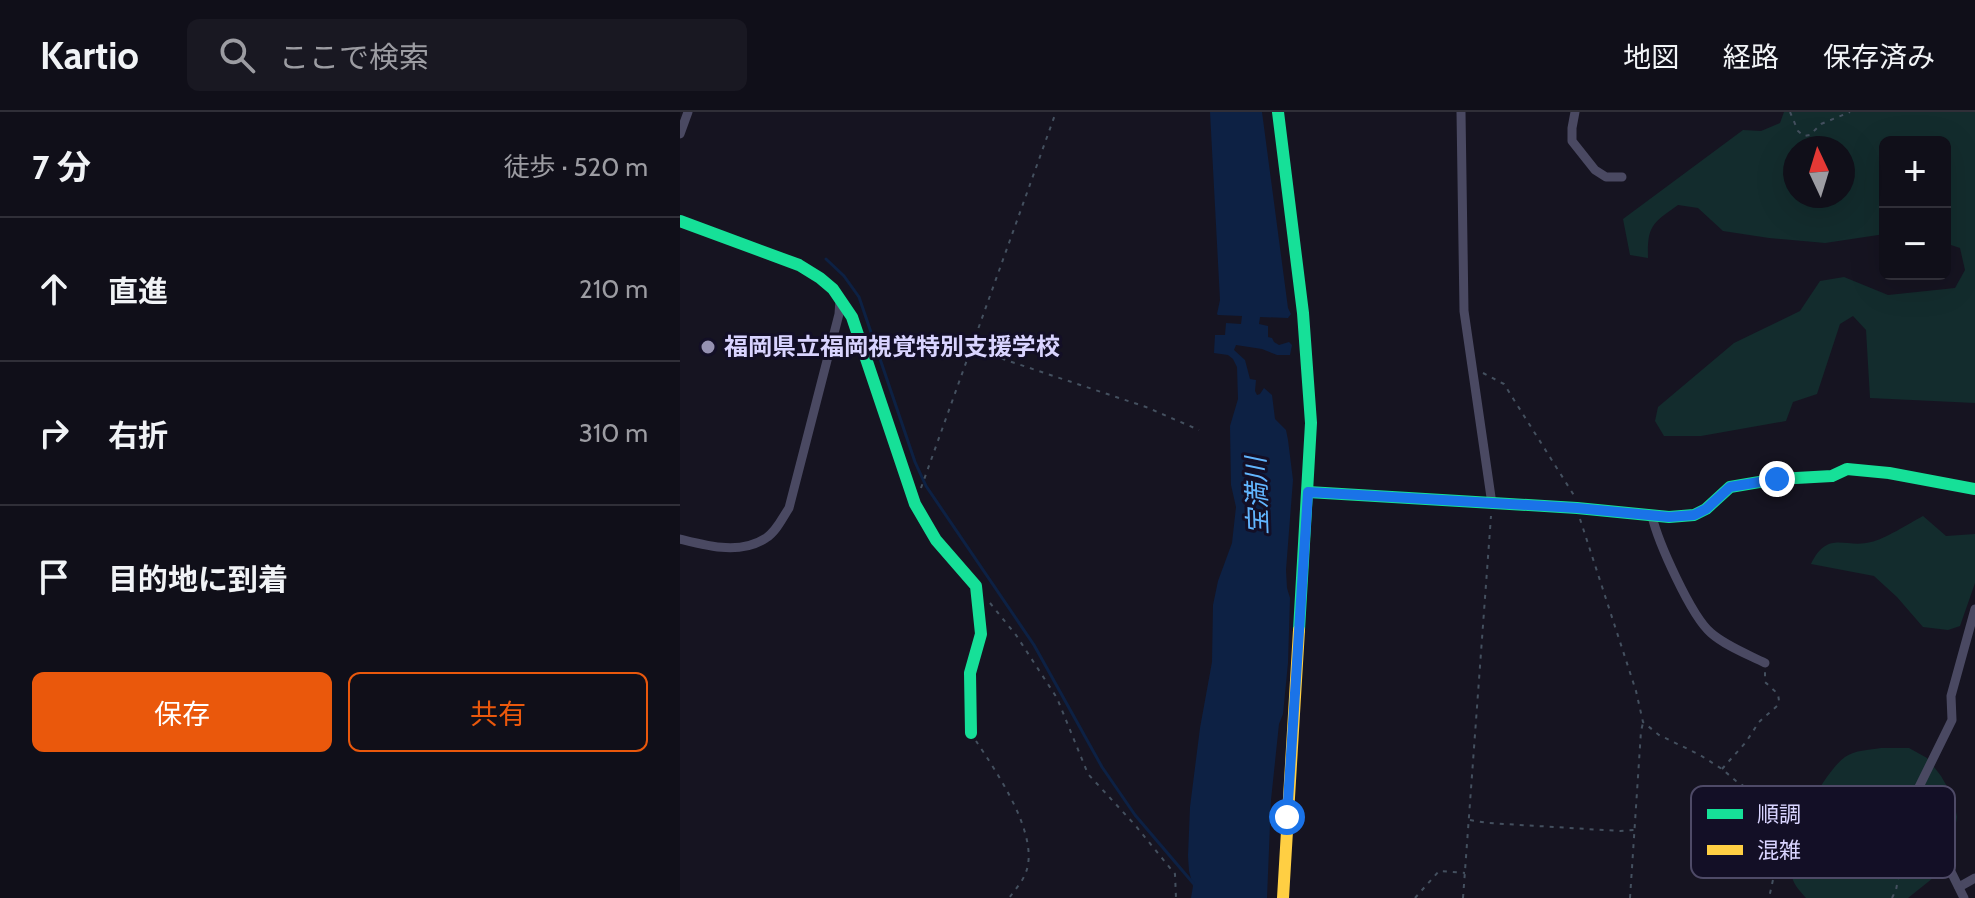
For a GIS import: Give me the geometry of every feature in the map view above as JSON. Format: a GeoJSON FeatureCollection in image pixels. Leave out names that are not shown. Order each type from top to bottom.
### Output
{"type":"FeatureCollection","features":[{"type":"Feature","properties":{"kind":"street"},"geometry":{"type":"LineString","coordinates":[[680,134],[688,112]]}},
{"type":"Feature","properties":{"kind":"street"},"geometry":{"type":"LineString","coordinates":[[1278,112],[1303,313],[1311,423],[1283,898]]}},
{"type":"Feature","properties":{"kind":"street"},"geometry":{"type":"LineString","coordinates":[[1461,112],[1464,311],[1492,504]]}},
{"type":"Feature","properties":{"kind":"street"},"geometry":{"type":"LineString","coordinates":[[1575,112],[1572,141],[1595,170],[1606,177],[1622,177]]}},
{"type":"Feature","properties":{"kind":"street"},"geometry":{"type":"LineString","coordinates":[[680,221],[799,265],[833,289],[852,317],[915,504],[936,540],[976,586],[981,634],[970,673],[971,733]]}},
{"type":"Feature","properties":{"kind":"street"},"geometry":{"type":"LineString","coordinates":[[680,539],[715,548],[742,547],[767,537],[781,520],[789,508],[840,300]]}},
{"type":"Feature","properties":{"kind":"street"},"geometry":{"type":"LineString","coordinates":[[1308,492],[1577,508],[1669,517],[1694,515],[1706,509],[1730,487],[1777,479],[1832,476],[1847,469],[1889,473],[1975,489]]}},
{"type":"Feature","properties":{"kind":"street"},"geometry":{"type":"LineString","coordinates":[[1652,516],[1670,563],[1699,620],[1727,645],[1765,663]]}},
{"type":"Feature","properties":{"kind":"street"},"geometry":{"type":"LineString","coordinates":[[1919,786],[1952,720],[1951,696],[1975,609]]}},
{"type":"Feature","properties":{"kind":"street"},"geometry":{"type":"LineString","coordinates":[[1954,878],[1964,898]]}},
{"type":"Feature","properties":{"kind":"street"},"geometry":{"type":"LineString","coordinates":[[1959,887],[1975,878]]}},
{"type":"Feature","properties":{"kind":"path"},"geometry":{"type":"LineString","coordinates":[[915,504],[1056,112]]}},
{"type":"Feature","properties":{"kind":"path"},"geometry":{"type":"LineString","coordinates":[[1790,112],[1798,131],[1804,136],[1810,135],[1821,124],[1850,112]]}},
{"type":"Feature","properties":{"kind":"path"},"geometry":{"type":"LineString","coordinates":[[972,348],[1146,407],[1199,430]]}},
{"type":"Feature","properties":{"kind":"path"},"geometry":{"type":"LineString","coordinates":[[1473,369],[1504,384],[1576,497],[1636,691],[1643,722],[1630,898]]}},
{"type":"Feature","properties":{"kind":"path"},"geometry":{"type":"LineString","coordinates":[[1463,898],[1492,504]]}},
{"type":"Feature","properties":{"kind":"path"},"geometry":{"type":"LineString","coordinates":[[976,586],[1016,635],[1057,698],[1088,774],[1175,874],[1176,898]]}},
{"type":"Feature","properties":{"kind":"path"},"geometry":{"type":"LineString","coordinates":[[1722,769],[1759,722],[1777,706],[1778,694],[1765,682],[1765,663]]}},
{"type":"Feature","properties":{"kind":"path"},"geometry":{"type":"LineString","coordinates":[[1643,722],[1659,735],[1722,769],[1743,786]]}},
{"type":"Feature","properties":{"kind":"path"},"geometry":{"type":"LineString","coordinates":[[971,733],[1023,821],[1028,863],[1025,875],[1009,898]]}},
{"type":"Feature","properties":{"kind":"path"},"geometry":{"type":"LineString","coordinates":[[1469,819],[1488,823],[1634,830]]}},
{"type":"Feature","properties":{"kind":"path"},"geometry":{"type":"LineString","coordinates":[[1415,898],[1439,871],[1465,873]]}},
{"type":"Feature","properties":{"kind":"path"},"geometry":{"type":"LineString","coordinates":[[1769,898],[1773,878]]}},
{"type":"Feature","properties":{"kind":"path"},"geometry":{"type":"LineString","coordinates":[[1892,898],[1898,878]]}},
{"type":"Feature","properties":{"kind":"green space"},"geometry":{"type":"Polygon","coordinates":[[[1784,112],[1975,112],[1975,403],[1870,398],[1866,330],[1853,316],[1840,324],[1817,394],[1793,402],[1786,421],[1701,436],[1664,436],[1655,421],[1658,407],[1734,343],[1800,311],[1820,281],[1844,277],[1888,295],[1955,288],[1965,270],[1960,248],[1951,245],[1951,136],[1879,136],[1879,235],[1825,243],[1769,238],[1723,231],[1698,208],[1678,205],[1650,231],[1648,258],[1630,255],[1623,219],[1743,130],[1761,131],[1780,123],[1784,112]]]}},
{"type":"Feature","properties":{"kind":"green space"},"geometry":{"type":"Polygon","coordinates":[[[1923,516],[1946,536],[1975,534],[1975,583],[1960,626],[1948,630],[1923,627],[1874,576],[1811,564],[1817,553],[1831,544],[1876,541],[1923,516]]]}},
{"type":"Feature","properties":{"kind":"green space"},"geometry":{"type":"Polygon","coordinates":[[[1909,748],[1927,758],[1947,786],[1821,786],[1845,757],[1858,752],[1909,748]]]}},
{"type":"Feature","properties":{"kind":"green space"},"geometry":{"type":"Polygon","coordinates":[[[1933,878],[1908,898],[1806,898],[1793,880],[1933,878]]]}},
{"type":"Feature","properties":{"kind":"water","name":"宝満川"},"geometry":{"type":"Polygon","coordinates":[[[1210,112],[1262,112],[1291,314],[1288,318],[1260,317],[1259,324],[1268,326],[1268,337],[1274,342],[1279,345],[1289,342],[1292,345],[1290,355],[1236,345],[1234,350],[1245,360],[1250,379],[1256,380],[1257,395],[1264,388],[1272,395],[1275,419],[1286,430],[1293,480],[1286,570],[1290,598],[1288,663],[1271,800],[1267,898],[1191,898],[1193,886],[1189,871],[1190,807],[1212,662],[1213,605],[1232,543],[1236,507],[1231,485],[1230,426],[1238,399],[1237,367],[1228,355],[1214,353],[1215,335],[1225,335],[1226,323],[1241,324],[1242,316],[1217,314],[1220,300],[1210,112]]]}},
{"type":"Feature","properties":{"kind":"waterway"},"geometry":{"type":"LineString","coordinates":[[826,259],[844,276],[859,297],[926,486],[1034,645],[1102,767],[1135,815],[1193,883]]}},
{"type":"Feature","properties":{"kind":"traffic: fast"},"geometry":{"type":"LineString","coordinates":[[1278,112],[1303,313],[1311,423],[1299,630]]}},
{"type":"Feature","properties":{"kind":"traffic: fast"},"geometry":{"type":"LineString","coordinates":[[680,221],[799,265],[833,289],[852,317],[915,504],[936,540],[976,586],[981,634],[970,673],[971,733]]}},
{"type":"Feature","properties":{"kind":"traffic: fast"},"geometry":{"type":"LineString","coordinates":[[1308,492],[1577,508],[1669,517],[1694,515],[1706,509],[1730,487],[1777,479],[1832,476],[1847,469],[1889,473],[1975,489]]}},
{"type":"Feature","properties":{"kind":"traffic: slow"},"geometry":{"type":"LineString","coordinates":[[1283,898],[1299,630]]}},
{"type":"Feature","properties":{"kind":"place","name":"福岡県立福岡視覚特別支援学校"},"geometry":{"type":"Point","coordinates":[708,347]}},
{"type":"Feature","properties":{"kind":"route"},"geometry":{"type":"LineString","coordinates":[[1287,817],[1308,492],[1577,508],[1669,517],[1694,515],[1706,509],[1730,487],[1777,479]]}}]}
